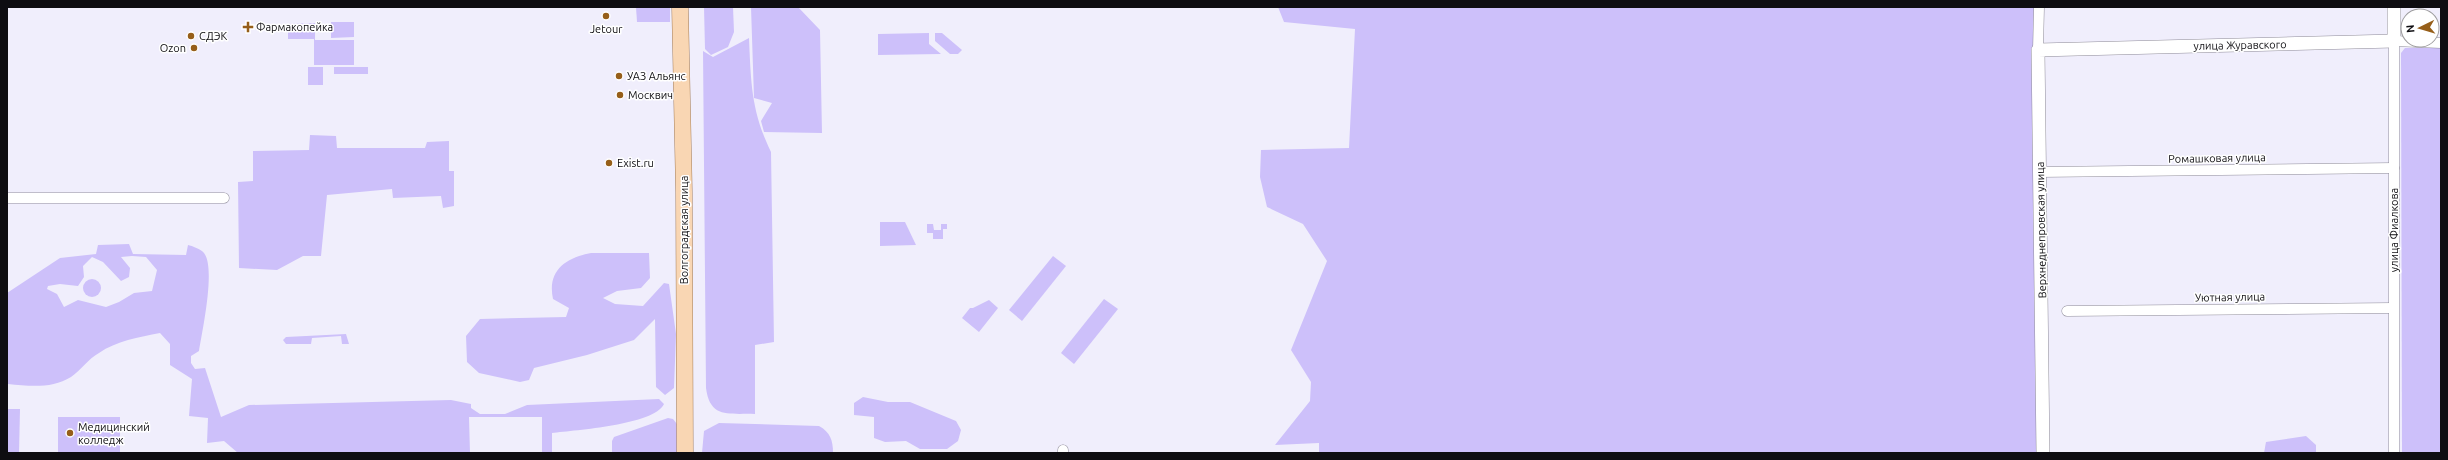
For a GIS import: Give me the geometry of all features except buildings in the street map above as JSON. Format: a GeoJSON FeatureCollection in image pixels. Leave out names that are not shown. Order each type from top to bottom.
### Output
{"type":"FeatureCollection","features":[{"type":"Feature","properties":{"kind":"main road","name":"Волгоградская улица"},"geometry":{"type":"LineString","coordinates":[[680,7],[686,79],[694,453]]}},
{"type":"Feature","properties":{"kind":"main road","name":"Волгоградская улица"},"geometry":{"type":"LineString","coordinates":[[685,453],[684,192],[686,79],[690,7]]}},
{"type":"Feature","properties":{"kind":"street","name":"Верхнеднепровская улица"},"geometry":{"type":"LineString","coordinates":[[2039,7],[2039,172],[2043,453]]}},
{"type":"Feature","properties":{"kind":"street","name":"улица Фиалкова"},"geometry":{"type":"LineString","coordinates":[[2394,7],[2394,453]]}},
{"type":"Feature","properties":{"kind":"street","name":"улица Журавского"},"geometry":{"type":"LineString","coordinates":[[2038,50],[2394,41],[2441,43]]}},
{"type":"Feature","properties":{"kind":"street","name":"Ромашковая улица"},"geometry":{"type":"LineString","coordinates":[[2039,172],[2394,168]]}},
{"type":"Feature","properties":{"kind":"street"},"geometry":{"type":"LineString","coordinates":[[7,198],[224,198]]}},
{"type":"Feature","properties":{"kind":"street","name":"Уютная улица"},"geometry":{"type":"LineString","coordinates":[[2066,311],[2393,308]]}},
{"type":"Feature","properties":{"kind":"shaded area"},"geometry":{"type":"Polygon","coordinates":[[[636,7],[670,7],[670,22],[637,22],[636,7]]]}},
{"type":"Feature","properties":{"kind":"shaded area"},"geometry":{"type":"Polygon","coordinates":[[[704,7],[733,7],[734,32],[728,47],[711,55],[705,49],[704,7]]]}},
{"type":"Feature","properties":{"kind":"shaded area"},"geometry":{"type":"Polygon","coordinates":[[[751,7],[798,7],[820,30],[822,133],[764,132],[761,121],[772,103],[754,98],[751,7]]]}},
{"type":"Feature","properties":{"kind":"shaded area"},"geometry":{"type":"Polygon","coordinates":[[[1278,7],[2036,7],[2038,453],[1319,453],[1319,443],[1275,445],[1310,401],[1311,382],[1291,350],[1327,261],[1303,224],[1267,207],[1260,177],[1261,150],[1349,148],[1355,29],[1284,22],[1278,7]]]}},
{"type":"Feature","properties":{"kind":"shaded area"},"geometry":{"type":"Polygon","coordinates":[[[331,22],[354,22],[354,37],[331,38],[331,22]]]}},
{"type":"Feature","properties":{"kind":"shaded area"},"geometry":{"type":"Polygon","coordinates":[[[315,23],[315,40],[354,40],[354,65],[314,65],[314,39],[288,39],[288,24],[315,23]]]}},
{"type":"Feature","properties":{"kind":"shaded area"},"geometry":{"type":"Polygon","coordinates":[[[929,33],[929,44],[941,54],[878,55],[878,34],[929,33]]]}},
{"type":"Feature","properties":{"kind":"shaded area"},"geometry":{"type":"Polygon","coordinates":[[[935,33],[942,33],[962,50],[958,54],[950,54],[935,41],[935,33]]]}},
{"type":"Feature","properties":{"kind":"shaded area"},"geometry":{"type":"Polygon","coordinates":[[[749,38],[753,96],[759,123],[771,152],[774,342],[755,345],[755,414],[729,414],[716,410],[708,398],[706,388],[703,51],[713,57],[749,38]]]}},
{"type":"Feature","properties":{"kind":"shaded area"},"geometry":{"type":"Polygon","coordinates":[[[2405,48],[2441,48],[2441,453],[2402,453],[2401,53],[2405,48]]]}},
{"type":"Feature","properties":{"kind":"shaded area"},"geometry":{"type":"Polygon","coordinates":[[[308,67],[323,67],[323,85],[308,85],[308,67]]]}},
{"type":"Feature","properties":{"kind":"shaded area"},"geometry":{"type":"Polygon","coordinates":[[[334,67],[368,67],[368,74],[334,74],[334,67]]]}},
{"type":"Feature","properties":{"kind":"shaded area"},"geometry":{"type":"Polygon","coordinates":[[[310,135],[336,136],[337,148],[425,148],[427,142],[449,141],[449,171],[454,171],[454,206],[443,208],[441,196],[393,198],[392,189],[327,195],[321,256],[303,256],[277,270],[239,268],[238,182],[253,181],[253,151],[309,150],[310,135]]]}},
{"type":"Feature","properties":{"kind":"shaded area"},"geometry":{"type":"Polygon","coordinates":[[[880,222],[905,222],[916,245],[880,246],[880,222]]]}},
{"type":"Feature","properties":{"kind":"shaded area"},"geometry":{"type":"Polygon","coordinates":[[[927,224],[933,224],[934,230],[941,230],[941,224],[947,224],[947,229],[943,229],[943,239],[933,239],[933,233],[927,233],[927,224]]]}},
{"type":"Feature","properties":{"kind":"shaded area"},"geometry":{"type":"Polygon","coordinates":[[[129,244],[133,254],[186,255],[188,245],[199,249],[204,253],[209,272],[207,300],[199,351],[191,356],[191,363],[195,369],[205,368],[221,417],[249,405],[451,400],[471,404],[471,408],[480,414],[505,414],[527,405],[659,399],[664,404],[657,411],[646,417],[630,422],[552,433],[552,453],[542,453],[542,417],[469,417],[470,453],[238,453],[224,441],[207,443],[208,418],[189,416],[192,379],[170,365],[170,344],[160,333],[113,345],[95,355],[71,377],[64,381],[40,386],[8,384],[7,293],[60,258],[96,254],[98,245],[129,244]],[[92,257],[83,266],[84,277],[78,286],[60,284],[48,286],[47,289],[57,294],[64,307],[78,300],[106,307],[119,302],[134,293],[152,291],[157,270],[146,257],[121,257],[130,268],[129,277],[121,281],[103,262],[92,257]]]}},
{"type":"Feature","properties":{"kind":"shaded area"},"geometry":{"type":"Polygon","coordinates":[[[591,253],[649,253],[650,278],[641,288],[617,291],[603,298],[615,304],[643,306],[664,283],[669,284],[676,334],[674,388],[665,395],[656,387],[655,319],[634,340],[587,355],[534,368],[529,380],[520,382],[479,373],[467,362],[466,336],[480,319],[566,317],[569,308],[553,299],[552,289],[556,273],[560,267],[573,258],[591,253]]]}},
{"type":"Feature","properties":{"kind":"shaded area"},"geometry":{"type":"Polygon","coordinates":[[[1053,256],[1066,266],[1022,321],[1009,310],[1053,256]]]}},
{"type":"Feature","properties":{"kind":"shaded area"},"geometry":{"type":"Polygon","coordinates":[[[88,279],[96,279],[101,284],[99,295],[96,297],[88,297],[83,292],[83,284],[88,279]]]}},
{"type":"Feature","properties":{"kind":"shaded area"},"geometry":{"type":"Polygon","coordinates":[[[1104,299],[1118,309],[1074,364],[1061,353],[1104,299]]]}},
{"type":"Feature","properties":{"kind":"shaded area"},"geometry":{"type":"Polygon","coordinates":[[[989,300],[998,308],[979,332],[962,318],[970,308],[989,300]]]}},
{"type":"Feature","properties":{"kind":"shaded area"},"geometry":{"type":"Polygon","coordinates":[[[346,334],[349,344],[342,344],[341,336],[312,338],[311,344],[286,344],[283,340],[286,337],[346,334]]]}},
{"type":"Feature","properties":{"kind":"shaded area"},"geometry":{"type":"Polygon","coordinates":[[[863,397],[888,402],[910,402],[956,421],[961,430],[958,441],[947,449],[920,449],[906,441],[885,442],[874,438],[874,417],[854,415],[854,403],[863,397]]]}},
{"type":"Feature","properties":{"kind":"shaded area"},"geometry":{"type":"Polygon","coordinates":[[[7,409],[20,409],[19,453],[7,453],[7,409]]]}},
{"type":"Feature","properties":{"kind":"shaded area"},"geometry":{"type":"Polygon","coordinates":[[[58,417],[120,417],[120,453],[58,453],[58,417]]]}},
{"type":"Feature","properties":{"kind":"shaded area"},"geometry":{"type":"Polygon","coordinates":[[[668,418],[673,419],[677,424],[677,453],[612,453],[612,441],[614,437],[668,418]]]}},
{"type":"Feature","properties":{"kind":"shaded area"},"geometry":{"type":"Polygon","coordinates":[[[719,423],[819,426],[826,431],[830,437],[833,453],[702,453],[704,431],[719,423]]]}},
{"type":"Feature","properties":{"kind":"shaded area"},"geometry":{"type":"Polygon","coordinates":[[[2306,436],[2316,445],[2316,453],[2264,453],[2266,442],[2306,436]]]}},
{"type":"Feature","properties":{"kind":"place","name":"Jetour"},"geometry":{"type":"Point","coordinates":[606,16]}},
{"type":"Feature","properties":{"kind":"place","name":"Фармакопейка"},"geometry":{"type":"Point","coordinates":[248,27]}},
{"type":"Feature","properties":{"kind":"place","name":"СДЭК"},"geometry":{"type":"Point","coordinates":[191,36]}},
{"type":"Feature","properties":{"kind":"place","name":"Ozon"},"geometry":{"type":"Point","coordinates":[194,48]}},
{"type":"Feature","properties":{"kind":"place","name":"УАЗ Альянс"},"geometry":{"type":"Point","coordinates":[619,76]}},
{"type":"Feature","properties":{"kind":"place","name":"Москвич"},"geometry":{"type":"Point","coordinates":[620,95]}},
{"type":"Feature","properties":{"kind":"place","name":"Exist.ru"},"geometry":{"type":"Point","coordinates":[609,163]}},
{"type":"Feature","properties":{"kind":"place","name":"Медицинский колледж"},"geometry":{"type":"Point","coordinates":[70,433]}}]}
